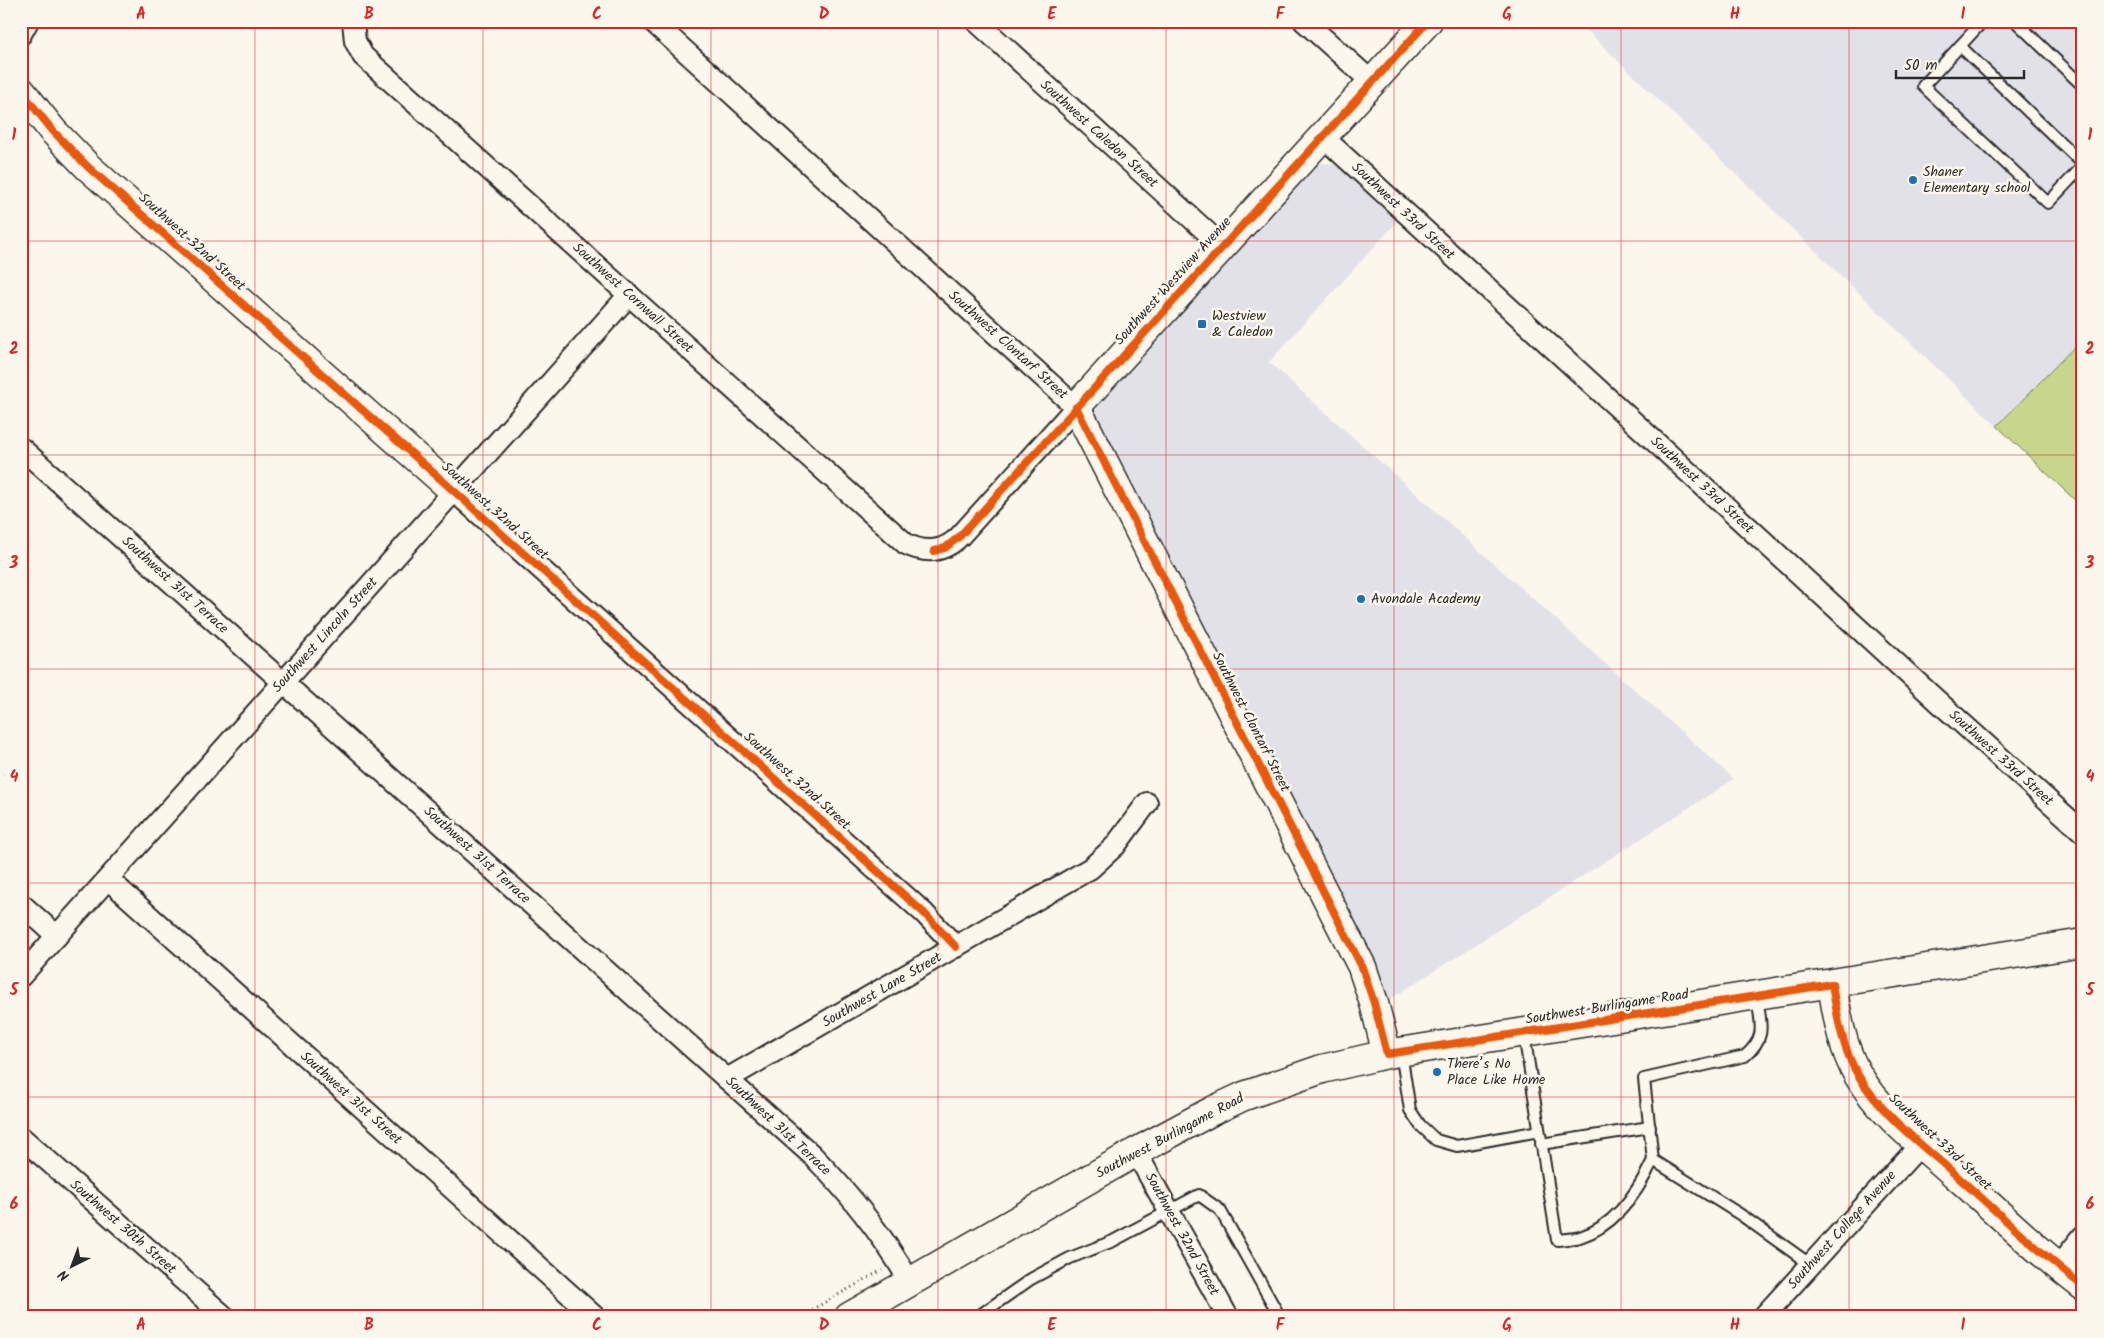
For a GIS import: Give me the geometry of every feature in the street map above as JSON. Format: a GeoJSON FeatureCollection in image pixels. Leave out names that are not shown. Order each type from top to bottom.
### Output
{"type":"FeatureCollection","features":[{"type":"Feature","properties":{"kind":"street"},"geometry":{"type":"LineString","coordinates":[[21,34],[28,21]]}},
{"type":"Feature","properties":{"kind":"street","name":"Southwest Clontarf Street"},"geometry":{"type":"LineString","coordinates":[[652,21],[1076,406],[1362,967],[1394,1053]]}},
{"type":"Feature","properties":{"kind":"street","name":"Southwest Caledon Street"},"geometry":{"type":"LineString","coordinates":[[976,21],[1222,246]]}},
{"type":"Feature","properties":{"kind":"street"},"geometry":{"type":"LineString","coordinates":[[1304,21],[1372,82]]}},
{"type":"Feature","properties":{"kind":"street","name":"Southwest Westview Avenue"},"geometry":{"type":"LineString","coordinates":[[934,551],[945,548],[955,542],[1076,406],[1428,21]]}},
{"type":"Feature","properties":{"kind":"street","name":"Southwest Cornwall Street"},"geometry":{"type":"LineString","coordinates":[[352,23],[355,41],[363,56],[906,544],[917,550],[934,551]]}},
{"type":"Feature","properties":{"kind":"street","name":"Southwest 32nd Street"},"geometry":{"type":"LineString","coordinates":[[21,91],[54,131],[88,167],[454,491],[917,906],[956,947]]}},
{"type":"Feature","properties":{"kind":"street","name":"Southwest 33rd Street"},"geometry":{"type":"LineString","coordinates":[[1322,136],[1935,699],[2083,832]]}},
{"type":"Feature","properties":{"kind":"street","name":"Southwest Lincoln Street"},"geometry":{"type":"LineString","coordinates":[[21,976],[629,294]]}},
{"type":"Feature","properties":{"kind":"street","name":"Southwest 31st Terrace"},"geometry":{"type":"LineString","coordinates":[[21,448],[812,1155],[842,1186],[886,1244],[910,1282]]}},
{"type":"Feature","properties":{"kind":"street","name":"Southwest Lane Street"},"geometry":{"type":"LineString","coordinates":[[727,1079],[1092,868],[1115,846],[1147,803]]}},
{"type":"Feature","properties":{"kind":"street","name":"Southwest 31st Street"},"geometry":{"type":"LineString","coordinates":[[108,879],[595,1317]]}},
{"type":"Feature","properties":{"kind":"street"},"geometry":{"type":"LineString","coordinates":[[21,904],[57,936]]}},
{"type":"Feature","properties":{"kind":"street","name":"Southwest Burlingame Road"},"geometry":{"type":"LineString","coordinates":[[849,1317],[1136,1152],[1244,1096],[1322,1069],[1394,1053],[2083,943]]}},
{"type":"Feature","properties":{"kind":"street","name":"Southwest 33rd Street"},"geometry":{"type":"LineString","coordinates":[[1832,984],[1843,1039],[1858,1074],[1887,1112],[2058,1267],[2083,1286]]}},
{"type":"Feature","properties":{"kind":"street","name":"Southwest 30th Street"},"geometry":{"type":"LineString","coordinates":[[21,1137],[225,1317]]}},
{"type":"Feature","properties":{"kind":"street","name":"Southwest College Avenue"},"geometry":{"type":"LineString","coordinates":[[1763,1317],[1921,1144]]}},
{"type":"Feature","properties":{"kind":"street","name":"Southwest 32nd Street"},"geometry":{"type":"LineString","coordinates":[[1136,1152],[1228,1317]]}},
{"type":"Feature","properties":{"kind":"street"},"geometry":{"type":"LineString","coordinates":[[2058,1267],[2083,1236]]}},
{"type":"Feature","properties":{"kind":"lane"},"geometry":{"type":"LineString","coordinates":[[1960,46],[2083,165],[2048,203],[1923,86],[1983,21]]}},
{"type":"Feature","properties":{"kind":"lane"},"geometry":{"type":"LineString","coordinates":[[2015,21],[2083,86]]}},
{"type":"Feature","properties":{"kind":"lane"},"geometry":{"type":"LineString","coordinates":[[1524,1033],[1557,1240],[1581,1236],[1605,1224],[1626,1207],[1646,1175],[1653,1160],[1644,1079],[1745,1056],[1756,1046],[1761,1034],[1757,996]]}},
{"type":"Feature","properties":{"kind":"lane"},"geometry":{"type":"LineString","coordinates":[[1394,1053],[1410,1110],[1420,1125],[1436,1140],[1457,1146],[1539,1131]]}},
{"type":"Feature","properties":{"kind":"lane"},"geometry":{"type":"LineString","coordinates":[[1541,1144],[1650,1127]]}},
{"type":"Feature","properties":{"kind":"lane"},"geometry":{"type":"LineString","coordinates":[[1653,1160],[1741,1215],[1811,1265]]}},
{"type":"Feature","properties":{"kind":"lane"},"geometry":{"type":"LineString","coordinates":[[977,1317],[1031,1279],[1070,1258],[1113,1241],[1199,1195],[1220,1210],[1280,1317]]}},
{"type":"Feature","properties":{"kind":"path"},"geometry":{"type":"LineString","coordinates":[[799,1317],[882,1270]]}},
{"type":"Feature","properties":{"kind":"shaded area","name":"Shaner Elementary school"},"geometry":{"type":"Polygon","coordinates":[[[1580,21],[2083,21],[2083,338],[1997,426],[1579,23],[1580,21]]]}},
{"type":"Feature","properties":{"kind":"shaded area","name":"Avondale Academy"},"geometry":{"type":"Polygon","coordinates":[[[1322,163],[1335,164],[1397,222],[1269,362],[1734,779],[1386,1002],[1381,974],[1096,418],[1097,406],[1108,391],[1307,171],[1322,163]]]}},
{"type":"Feature","properties":{"kind":"green space"},"geometry":{"type":"Polygon","coordinates":[[[2083,338],[2083,508],[1997,426],[2083,338]]]}},
{"type":"Feature","properties":{"kind":"cycle path"},"geometry":{"type":"LineString","coordinates":[[934,551],[945,548],[960,536],[1428,21]]}},
{"type":"Feature","properties":{"kind":"cycle path"},"geometry":{"type":"LineString","coordinates":[[21,91],[53,131],[88,167],[454,491],[924,913],[956,947]]}},
{"type":"Feature","properties":{"kind":"cycle path"},"geometry":{"type":"LineString","coordinates":[[1076,407],[1362,967],[1374,1003],[1387,1054],[1832,984],[1838,1019],[1852,1065],[1879,1104],[1904,1130],[2083,1286]]}},
{"type":"Feature","properties":{"kind":"place","name":"Shaner Elementary school"},"geometry":{"type":"Point","coordinates":[1913,180]}},
{"type":"Feature","properties":{"kind":"place","name":"Westview & Caledon"},"geometry":{"type":"Point","coordinates":[1202,324]}},
{"type":"Feature","properties":{"kind":"place","name":"Avondale Academy"},"geometry":{"type":"Point","coordinates":[1361,599]}},
{"type":"Feature","properties":{"kind":"place","name":"There’s No Place Like Home"},"geometry":{"type":"Point","coordinates":[1437,1072]}}]}
